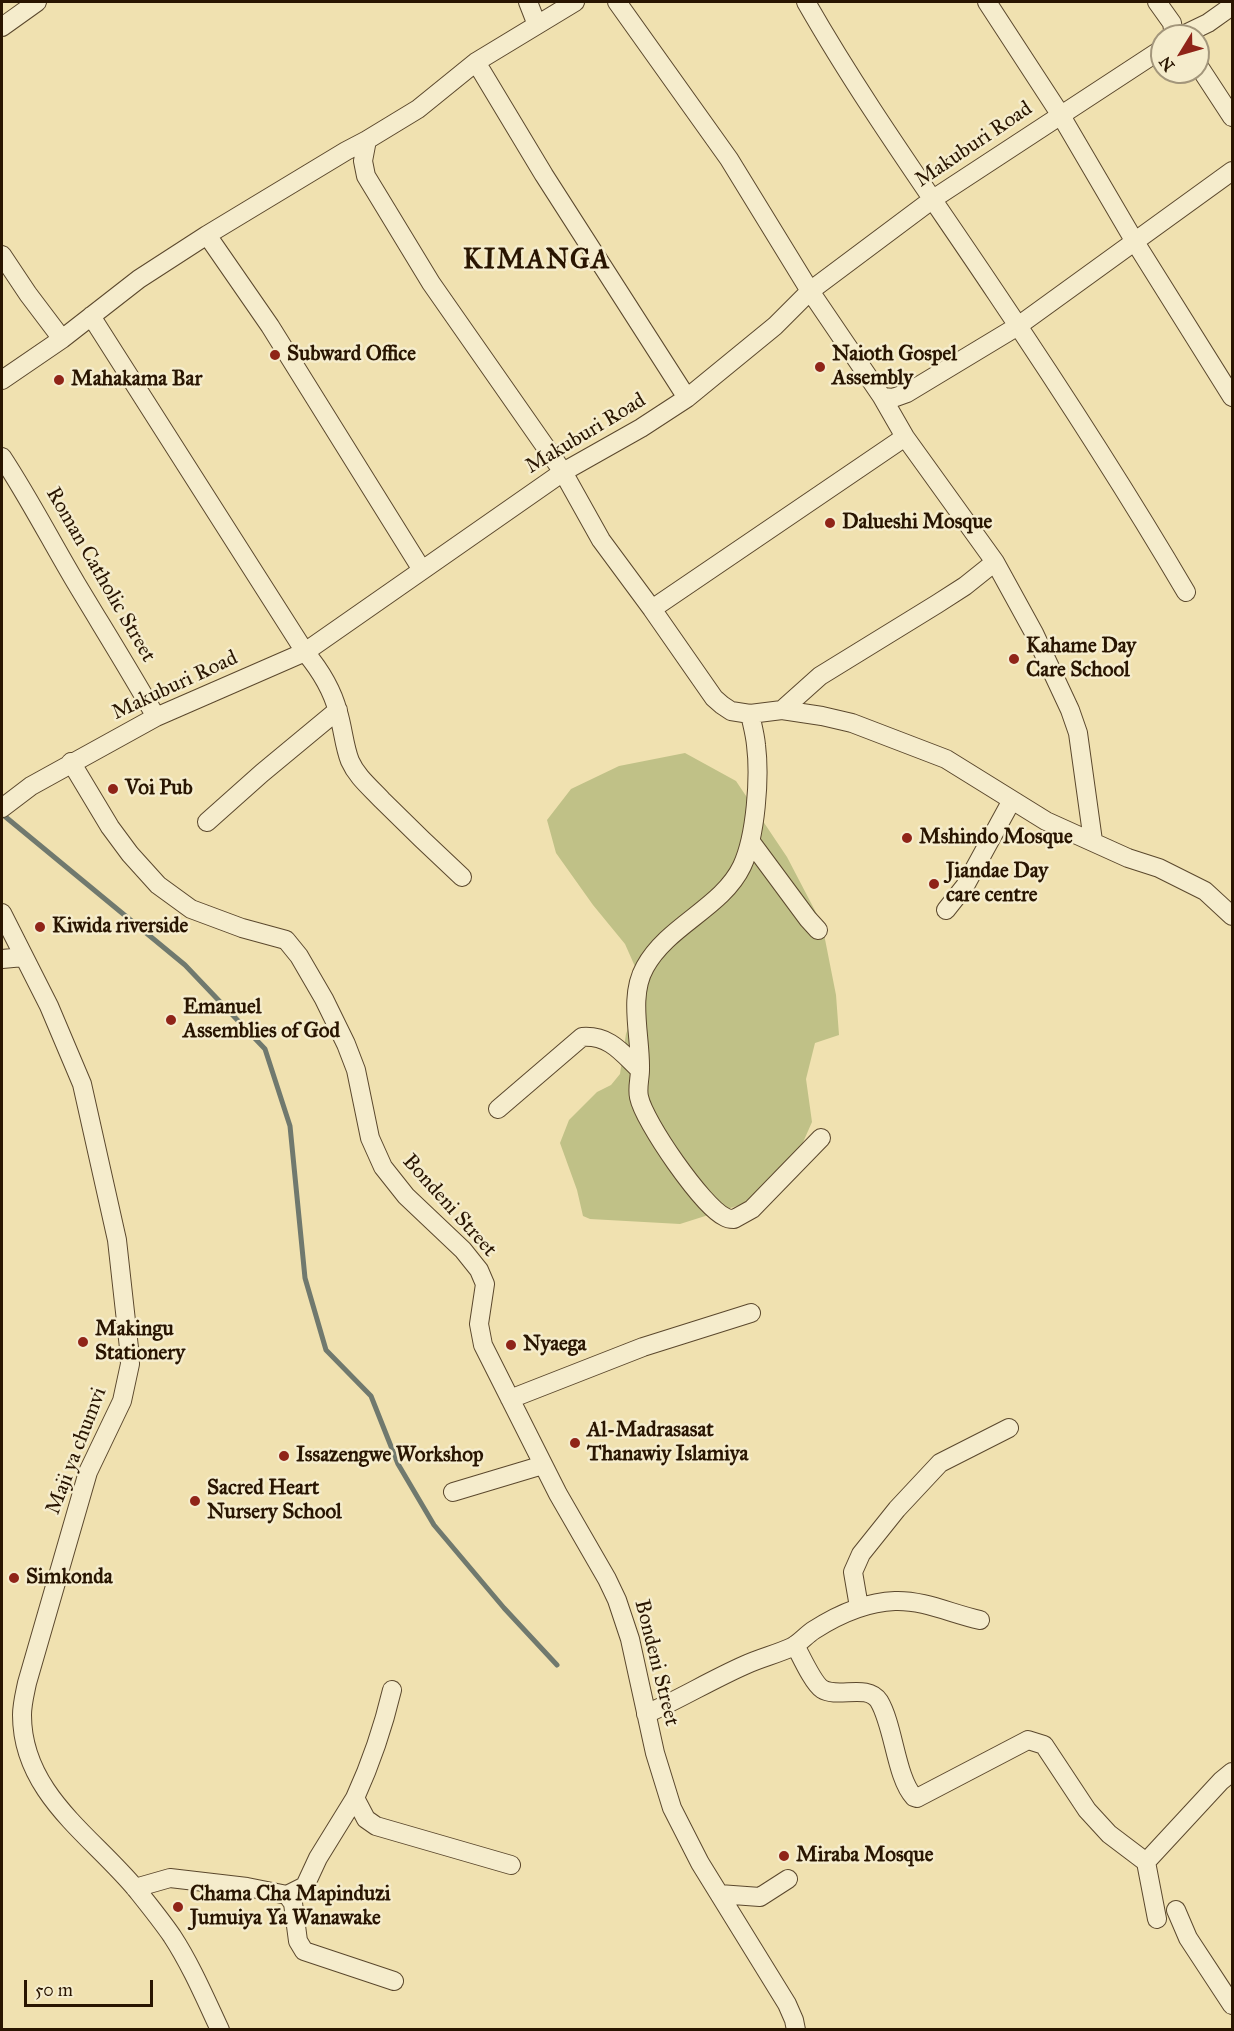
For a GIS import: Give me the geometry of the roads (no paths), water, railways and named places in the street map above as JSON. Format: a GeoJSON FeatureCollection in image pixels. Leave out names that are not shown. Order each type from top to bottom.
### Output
{"type":"FeatureCollection","features":[{"type":"Feature","properties":{"kind":"street"},"geometry":{"type":"LineString","coordinates":[[2,27],[37,2]]}},
{"type":"Feature","properties":{"kind":"street"},"geometry":{"type":"LineString","coordinates":[[528,2],[537,25]]}},
{"type":"Feature","properties":{"kind":"street"},"geometry":{"type":"LineString","coordinates":[[2,380],[62,339],[140,279],[207,235],[418,109],[476,62],[575,2]]}},
{"type":"Feature","properties":{"kind":"street"},"geometry":{"type":"LineString","coordinates":[[617,2],[729,159],[810,291],[882,396],[905,437],[995,562],[1034,633],[1070,710],[1078,733],[1093,841]]}},
{"type":"Feature","properties":{"kind":"street"},"geometry":{"type":"LineString","coordinates":[[806,2],[828,41],[1121,483],[1186,592]]}},
{"type":"Feature","properties":{"kind":"street"},"geometry":{"type":"LineString","coordinates":[[987,2],[1060,114],[1135,242],[1233,397]]}},
{"type":"Feature","properties":{"kind":"street"},"geometry":{"type":"LineString","coordinates":[[1157,2],[1172,24]]}},
{"type":"Feature","properties":{"kind":"street"},"geometry":{"type":"LineString","coordinates":[[1206,24],[1233,6]]}},
{"type":"Feature","properties":{"kind":"street","name":"Makuburi Road"},"geometry":{"type":"LineString","coordinates":[[2,808],[20,793],[71,762],[156,717],[305,652],[563,472],[641,428],[687,398],[776,326],[810,291],[933,199],[1150,57]]}},
{"type":"Feature","properties":{"kind":"street"},"geometry":{"type":"LineString","coordinates":[[476,62],[544,175],[687,398]]}},
{"type":"Feature","properties":{"kind":"street"},"geometry":{"type":"LineString","coordinates":[[1210,82],[1233,117]]}},
{"type":"Feature","properties":{"kind":"street"},"geometry":{"type":"LineString","coordinates":[[368,140],[363,161],[366,176],[431,283],[563,472],[601,540],[714,698],[731,711],[750,714],[782,710],[822,716],[875,731],[946,759],[1046,821],[1128,858],[1159,868],[1205,891],[1233,916]]}},
{"type":"Feature","properties":{"kind":"street"},"geometry":{"type":"LineString","coordinates":[[882,396],[893,398],[907,393],[1018,326],[1233,171]]}},
{"type":"Feature","properties":{"kind":"street"},"geometry":{"type":"LineString","coordinates":[[207,235],[270,326],[422,570]]}},
{"type":"Feature","properties":{"kind":"street"},"geometry":{"type":"LineString","coordinates":[[2,255],[62,339]]}},
{"type":"Feature","properties":{"kind":"street"},"geometry":{"type":"LineString","coordinates":[[91,316],[305,652],[321,671],[338,710],[350,761],[363,782],[462,877]]}},
{"type":"Feature","properties":{"kind":"street"},"geometry":{"type":"LineString","coordinates":[[652,609],[905,437]]}},
{"type":"Feature","properties":{"kind":"street","name":"Roman Catholic Street"},"geometry":{"type":"LineString","coordinates":[[2,457],[26,492],[76,583],[125,661],[156,717]]}},
{"type":"Feature","properties":{"kind":"street"},"geometry":{"type":"LineString","coordinates":[[782,710],[820,676],[938,604],[995,562]]}},
{"type":"Feature","properties":{"kind":"street"},"geometry":{"type":"LineString","coordinates":[[207,822],[338,710]]}},
{"type":"Feature","properties":{"kind":"street"},"geometry":{"type":"LineString","coordinates":[[750,714],[756,745],[754,820],[751,842],[742,866],[734,879],[721,894],[669,937],[653,954],[645,967],[637,994],[640,1070],[638,1095],[649,1123],[689,1179],[725,1217],[734,1219],[752,1209],[821,1138]]}},
{"type":"Feature","properties":{"kind":"street","name":"Bondeni Street"},"geometry":{"type":"LineString","coordinates":[[71,762],[110,827],[130,854],[158,885],[191,909],[242,928],[286,940],[299,956],[339,1027],[346,1044],[356,1070],[370,1138],[383,1167],[406,1196],[464,1250],[479,1270],[485,1284],[479,1333],[488,1357],[571,1520],[617,1600],[630,1638],[662,1779],[672,1808],[700,1863],[787,2004],[796,2030]]}},
{"type":"Feature","properties":{"kind":"street"},"geometry":{"type":"LineString","coordinates":[[946,910],[965,886],[1012,800]]}},
{"type":"Feature","properties":{"kind":"street"},"geometry":{"type":"LineString","coordinates":[[751,842],[818,930]]}},
{"type":"Feature","properties":{"kind":"street","name":"Maji ya chumvi"},"geometry":{"type":"LineString","coordinates":[[2,913],[49,1006],[82,1084],[117,1240],[130,1364],[122,1401],[88,1472],[27,1683],[22,1714],[24,1736],[28,1754],[52,1799],[95,1848],[135,1888],[172,1936],[188,1962],[220,2030]]}},
{"type":"Feature","properties":{"kind":"street"},"geometry":{"type":"LineString","coordinates":[[2,959],[24,957]]}},
{"type":"Feature","properties":{"kind":"street"},"geometry":{"type":"LineString","coordinates":[[498,1109],[582,1037],[595,1036],[609,1041],[640,1070]]}},
{"type":"Feature","properties":{"kind":"street"},"geometry":{"type":"LineString","coordinates":[[510,1399],[643,1347],[751,1313]]}},
{"type":"Feature","properties":{"kind":"street"},"geometry":{"type":"LineString","coordinates":[[859,1607],[853,1572],[861,1554],[897,1509],[940,1463],[1009,1428]]}},
{"type":"Feature","properties":{"kind":"street"},"geometry":{"type":"LineString","coordinates":[[453,1492],[543,1465]]}},
{"type":"Feature","properties":{"kind":"street"},"geometry":{"type":"LineString","coordinates":[[646,1713],[675,1701],[743,1665],[795,1645],[838,1616],[859,1607],[874,1603],[911,1601],[955,1615],[980,1620]]}},
{"type":"Feature","properties":{"kind":"street"},"geometry":{"type":"LineString","coordinates":[[795,1645],[822,1689],[831,1693],[868,1693],[879,1701],[906,1785],[914,1797],[917,1798],[1028,1740],[1044,1745],[1092,1816],[1109,1834],[1146,1862],[1156,1919]]}},
{"type":"Feature","properties":{"kind":"street"},"geometry":{"type":"LineString","coordinates":[[135,1888],[170,1878],[247,1887],[287,1895],[305,1886],[318,1858],[355,1798],[385,1721],[392,1690]]}},
{"type":"Feature","properties":{"kind":"street"},"geometry":{"type":"LineString","coordinates":[[1146,1862],[1221,1781],[1233,1772]]}},
{"type":"Feature","properties":{"kind":"street"},"geometry":{"type":"LineString","coordinates":[[355,1798],[366,1819],[376,1826],[511,1865]]}},
{"type":"Feature","properties":{"kind":"street"},"geometry":{"type":"LineString","coordinates":[[719,1894],[760,1897],[788,1880]]}},
{"type":"Feature","properties":{"kind":"street"},"geometry":{"type":"LineString","coordinates":[[287,1895],[293,1903],[298,1941],[304,1951],[394,1981]]}},
{"type":"Feature","properties":{"kind":"street"},"geometry":{"type":"LineString","coordinates":[[1176,1910],[1188,1938],[1233,2005]]}},
{"type":"Feature","properties":{"kind":"waterway"},"geometry":{"type":"LineString","coordinates":[[2,814],[185,965],[265,1049],[290,1126],[305,1278],[326,1350],[371,1396],[398,1464],[434,1525],[504,1608],[557,1665]]}},
{"type":"Feature","properties":{"kind":"place","name":"Subward Office"},"geometry":{"type":"Point","coordinates":[275,355]}},
{"type":"Feature","properties":{"kind":"place","name":"Naioth Gospel Assembly"},"geometry":{"type":"Point","coordinates":[820,367]}},
{"type":"Feature","properties":{"kind":"place","name":"Mahakama Bar"},"geometry":{"type":"Point","coordinates":[59,380]}},
{"type":"Feature","properties":{"kind":"place","name":"Dalueshi Mosque"},"geometry":{"type":"Point","coordinates":[830,523]}},
{"type":"Feature","properties":{"kind":"place","name":"Kahame Day Care School"},"geometry":{"type":"Point","coordinates":[1014,659]}},
{"type":"Feature","properties":{"kind":"place","name":"Voi Pub"},"geometry":{"type":"Point","coordinates":[113,789]}},
{"type":"Feature","properties":{"kind":"place","name":"Mshindo Mosque"},"geometry":{"type":"Point","coordinates":[907,838]}},
{"type":"Feature","properties":{"kind":"place","name":"Jiandae Day care centre"},"geometry":{"type":"Point","coordinates":[934,884]}},
{"type":"Feature","properties":{"kind":"place","name":"Kiwida riverside"},"geometry":{"type":"Point","coordinates":[40,927]}},
{"type":"Feature","properties":{"kind":"place","name":"Emanuel Assemblies of God"},"geometry":{"type":"Point","coordinates":[171,1020]}},
{"type":"Feature","properties":{"kind":"place","name":"Makingu Stationery"},"geometry":{"type":"Point","coordinates":[83,1342]}},
{"type":"Feature","properties":{"kind":"place","name":"Nyaega"},"geometry":{"type":"Point","coordinates":[511,1345]}},
{"type":"Feature","properties":{"kind":"place","name":"Al-Madrasasat Thanawiy Islamiya"},"geometry":{"type":"Point","coordinates":[575,1443]}},
{"type":"Feature","properties":{"kind":"place","name":"Issazengwe Workshop"},"geometry":{"type":"Point","coordinates":[284,1456]}},
{"type":"Feature","properties":{"kind":"place","name":"Sacred Heart Nursery School"},"geometry":{"type":"Point","coordinates":[195,1501]}},
{"type":"Feature","properties":{"kind":"place","name":"Simkonda"},"geometry":{"type":"Point","coordinates":[14,1578]}},
{"type":"Feature","properties":{"kind":"place","name":"Miraba Mosque"},"geometry":{"type":"Point","coordinates":[784,1856]}},
{"type":"Feature","properties":{"kind":"place","name":"Chama Cha Mapinduzi Jumuiya Ya Wanawake"},"geometry":{"type":"Point","coordinates":[178,1907]}},
{"type":"Feature","properties":{"kind":"district","name":"KIMANGA"},"geometry":{"type":"Point","coordinates":[537,261]}}]}
